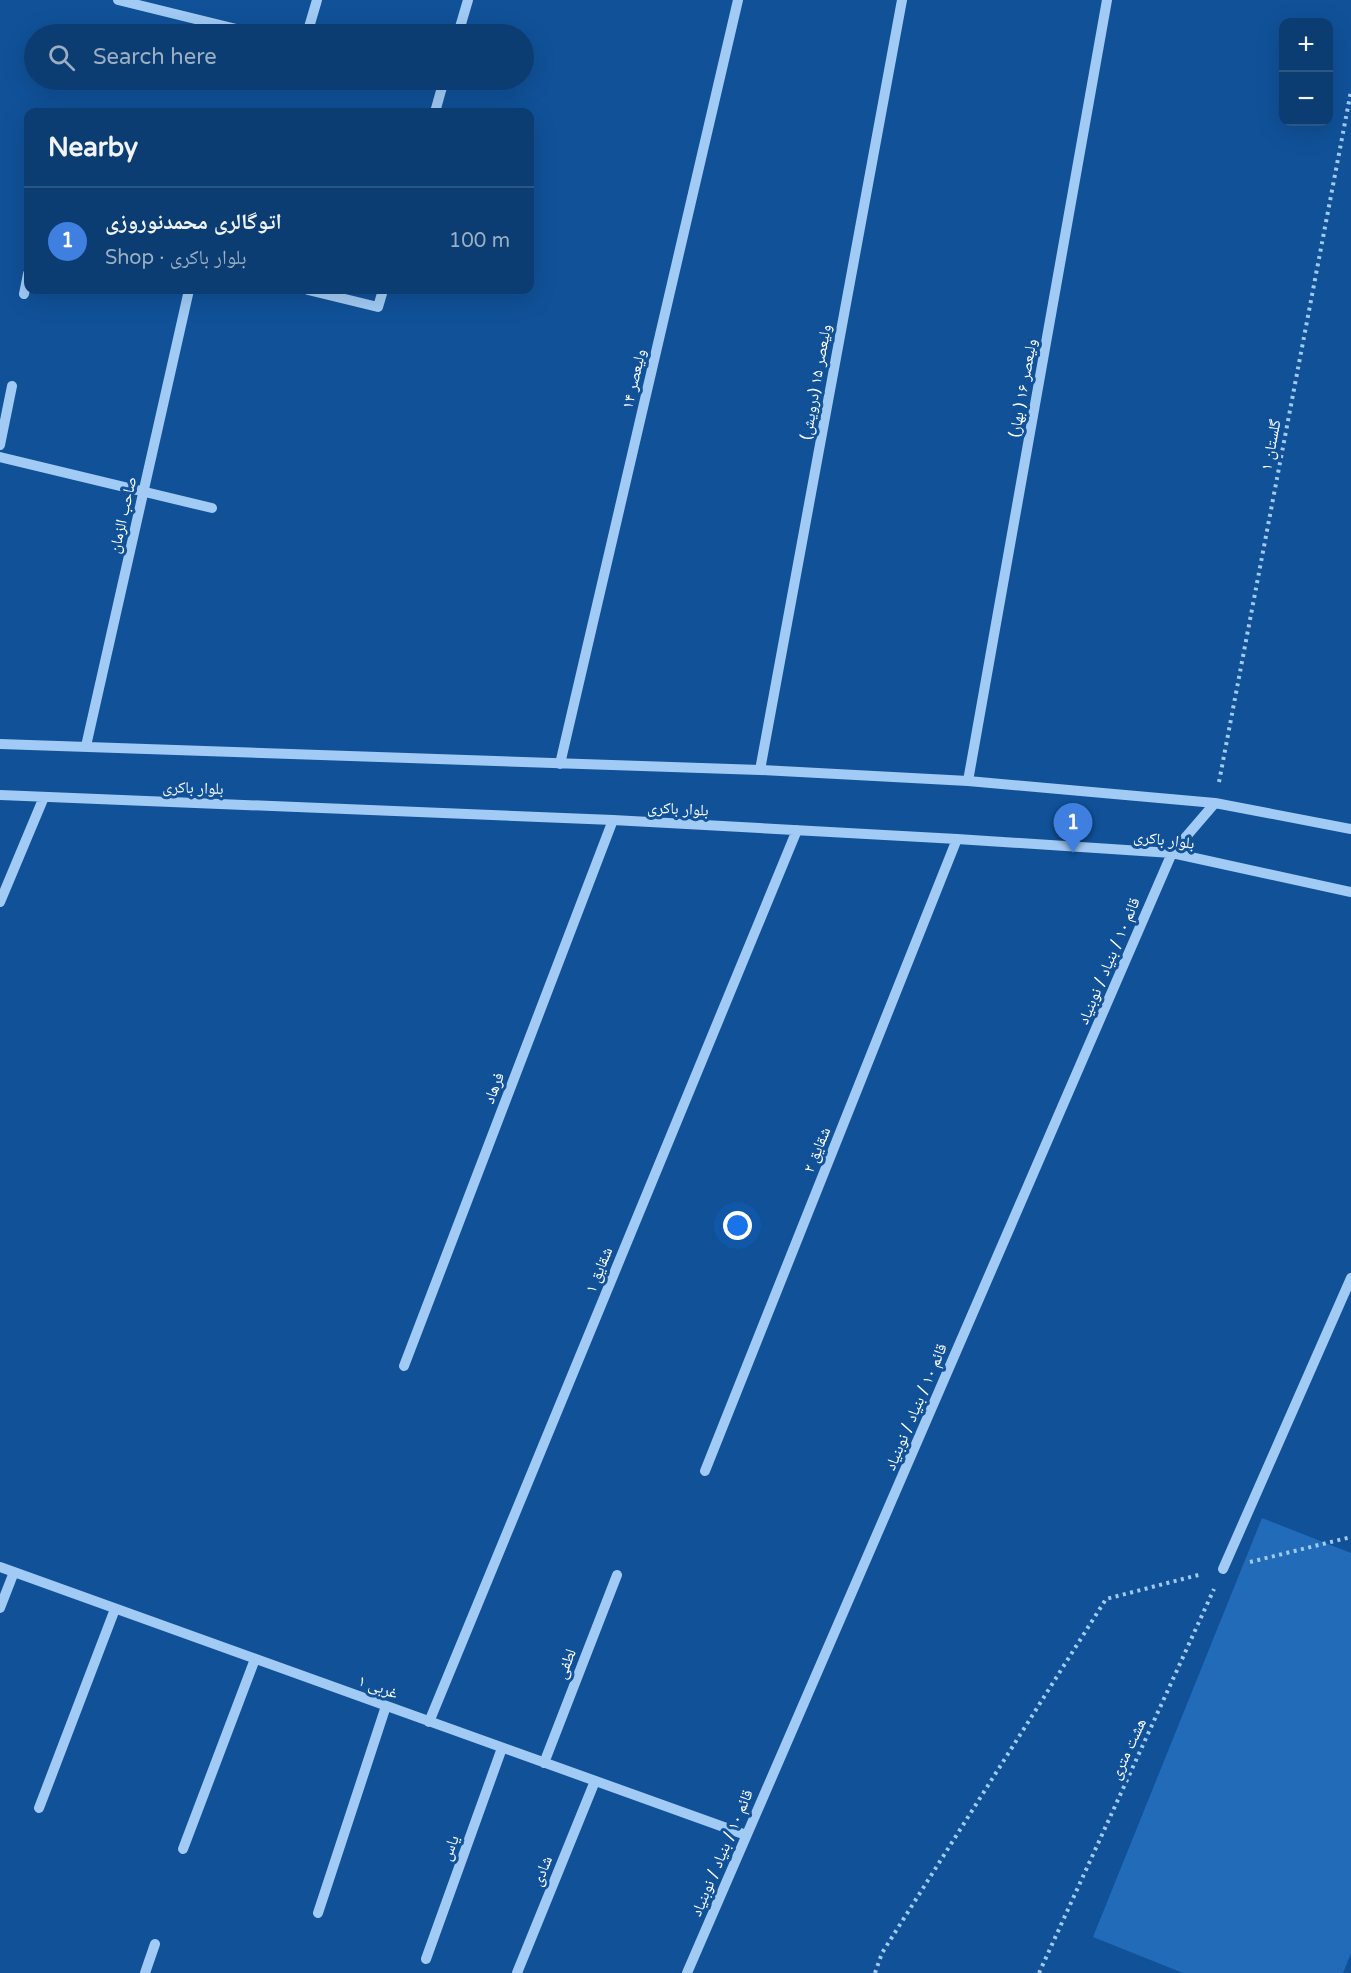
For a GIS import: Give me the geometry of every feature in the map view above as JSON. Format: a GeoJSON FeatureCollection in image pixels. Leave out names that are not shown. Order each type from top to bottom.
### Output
{"type":"FeatureCollection","features":[{"type":"Feature","properties":{"kind":"street"},"geometry":{"type":"LineString","coordinates":[[118,0],[215,24]]}},
{"type":"Feature","properties":{"kind":"street"},"geometry":{"type":"LineString","coordinates":[[310,24],[317,0]]}},
{"type":"Feature","properties":{"kind":"street"},"geometry":{"type":"LineString","coordinates":[[461,24],[468,0]]}},
{"type":"Feature","properties":{"kind":"street","name":"ولیعصر ۱۴"},"geometry":{"type":"LineString","coordinates":[[560,764],[738,0]]}},
{"type":"Feature","properties":{"kind":"street","name":"ولیعصر ۱۵ (درویش)"},"geometry":{"type":"LineString","coordinates":[[760,770],[902,0]]}},
{"type":"Feature","properties":{"kind":"street","name":"ولیعصر ۱۶ ( بهار)"},"geometry":{"type":"LineString","coordinates":[[968,781],[1107,0]]}},
{"type":"Feature","properties":{"kind":"street"},"geometry":{"type":"LineString","coordinates":[[436,108],[441,90]]}},
{"type":"Feature","properties":{"kind":"street","name":"صاحب الزمان"},"geometry":{"type":"LineString","coordinates":[[86,746],[188,294]]}},
{"type":"Feature","properties":{"kind":"street"},"geometry":{"type":"LineString","coordinates":[[324,294],[378,307],[382,294]]}},
{"type":"Feature","properties":{"kind":"street"},"geometry":{"type":"LineString","coordinates":[[0,444],[12,386]]}},
{"type":"Feature","properties":{"kind":"street"},"geometry":{"type":"LineString","coordinates":[[0,458],[144,490],[212,508]]}},
{"type":"Feature","properties":{"kind":"street"},"geometry":{"type":"LineString","coordinates":[[0,744],[760,770],[968,781],[1215,803],[1351,829]]}},
{"type":"Feature","properties":{"kind":"street","name":"بلوار باکری"},"geometry":{"type":"LineString","coordinates":[[0,795],[613,820],[1172,853],[1351,892]]}},
{"type":"Feature","properties":{"kind":"street"},"geometry":{"type":"LineString","coordinates":[[0,902],[44,797]]}},
{"type":"Feature","properties":{"kind":"street","name":"قائم ۱۰ / بنیاد / نوبنیاد"},"geometry":{"type":"LineString","coordinates":[[687,1973],[1172,853],[1215,803]]}},
{"type":"Feature","properties":{"kind":"street","name":"فرهاد"},"geometry":{"type":"LineString","coordinates":[[404,1366],[613,820]]}},
{"type":"Feature","properties":{"kind":"street","name":"شقایق ۱"},"geometry":{"type":"LineString","coordinates":[[429,1722],[797,830]]}},
{"type":"Feature","properties":{"kind":"street","name":"شقایق ۲"},"geometry":{"type":"LineString","coordinates":[[705,1471],[957,839]]}},
{"type":"Feature","properties":{"kind":"street"},"geometry":{"type":"LineString","coordinates":[[1223,1569],[1351,1278]]}},
{"type":"Feature","properties":{"kind":"street","name":"۱ غربی"},"geometry":{"type":"LineString","coordinates":[[0,1567],[746,1835]]}},
{"type":"Feature","properties":{"kind":"street"},"geometry":{"type":"LineString","coordinates":[[0,1608],[14,1572]]}},
{"type":"Feature","properties":{"kind":"street","name":"لطفی"},"geometry":{"type":"LineString","coordinates":[[544,1763],[617,1575]]}},
{"type":"Feature","properties":{"kind":"street"},"geometry":{"type":"LineString","coordinates":[[39,1808],[115,1609]]}},
{"type":"Feature","properties":{"kind":"street"},"geometry":{"type":"LineString","coordinates":[[183,1850],[255,1659]]}},
{"type":"Feature","properties":{"kind":"street"},"geometry":{"type":"LineString","coordinates":[[318,1913],[386,1706]]}},
{"type":"Feature","properties":{"kind":"street","name":"یاس"},"geometry":{"type":"LineString","coordinates":[[426,1959],[502,1748]]}},
{"type":"Feature","properties":{"kind":"street","name":"شادی"},"geometry":{"type":"LineString","coordinates":[[517,1973],[595,1781]]}},
{"type":"Feature","properties":{"kind":"street"},"geometry":{"type":"LineString","coordinates":[[145,1973],[155,1944]]}},
{"type":"Feature","properties":{"kind":"path","name":"گلستان ۱"},"geometry":{"type":"LineString","coordinates":[[1215,803],[1351,91]]}},
{"type":"Feature","properties":{"kind":"path"},"geometry":{"type":"LineString","coordinates":[[875,1973],[882,1953],[1106,1599],[1351,1537]]}},
{"type":"Feature","properties":{"kind":"path","name":"هشت متری"},"geometry":{"type":"LineString","coordinates":[[1039,1973],[1223,1569]]}},
{"type":"Feature","properties":{"kind":"shaded area"},"geometry":{"type":"Polygon","coordinates":[[[1262,1518],[1351,1553],[1351,1953],[1343,1973],[1183,1973],[1093,1937],[1262,1518]]]}},
{"type":"Feature","properties":{"kind":"place","name":"اتوگالری محمدنوروزی"},"geometry":{"type":"Point","coordinates":[1073,853]}}]}
